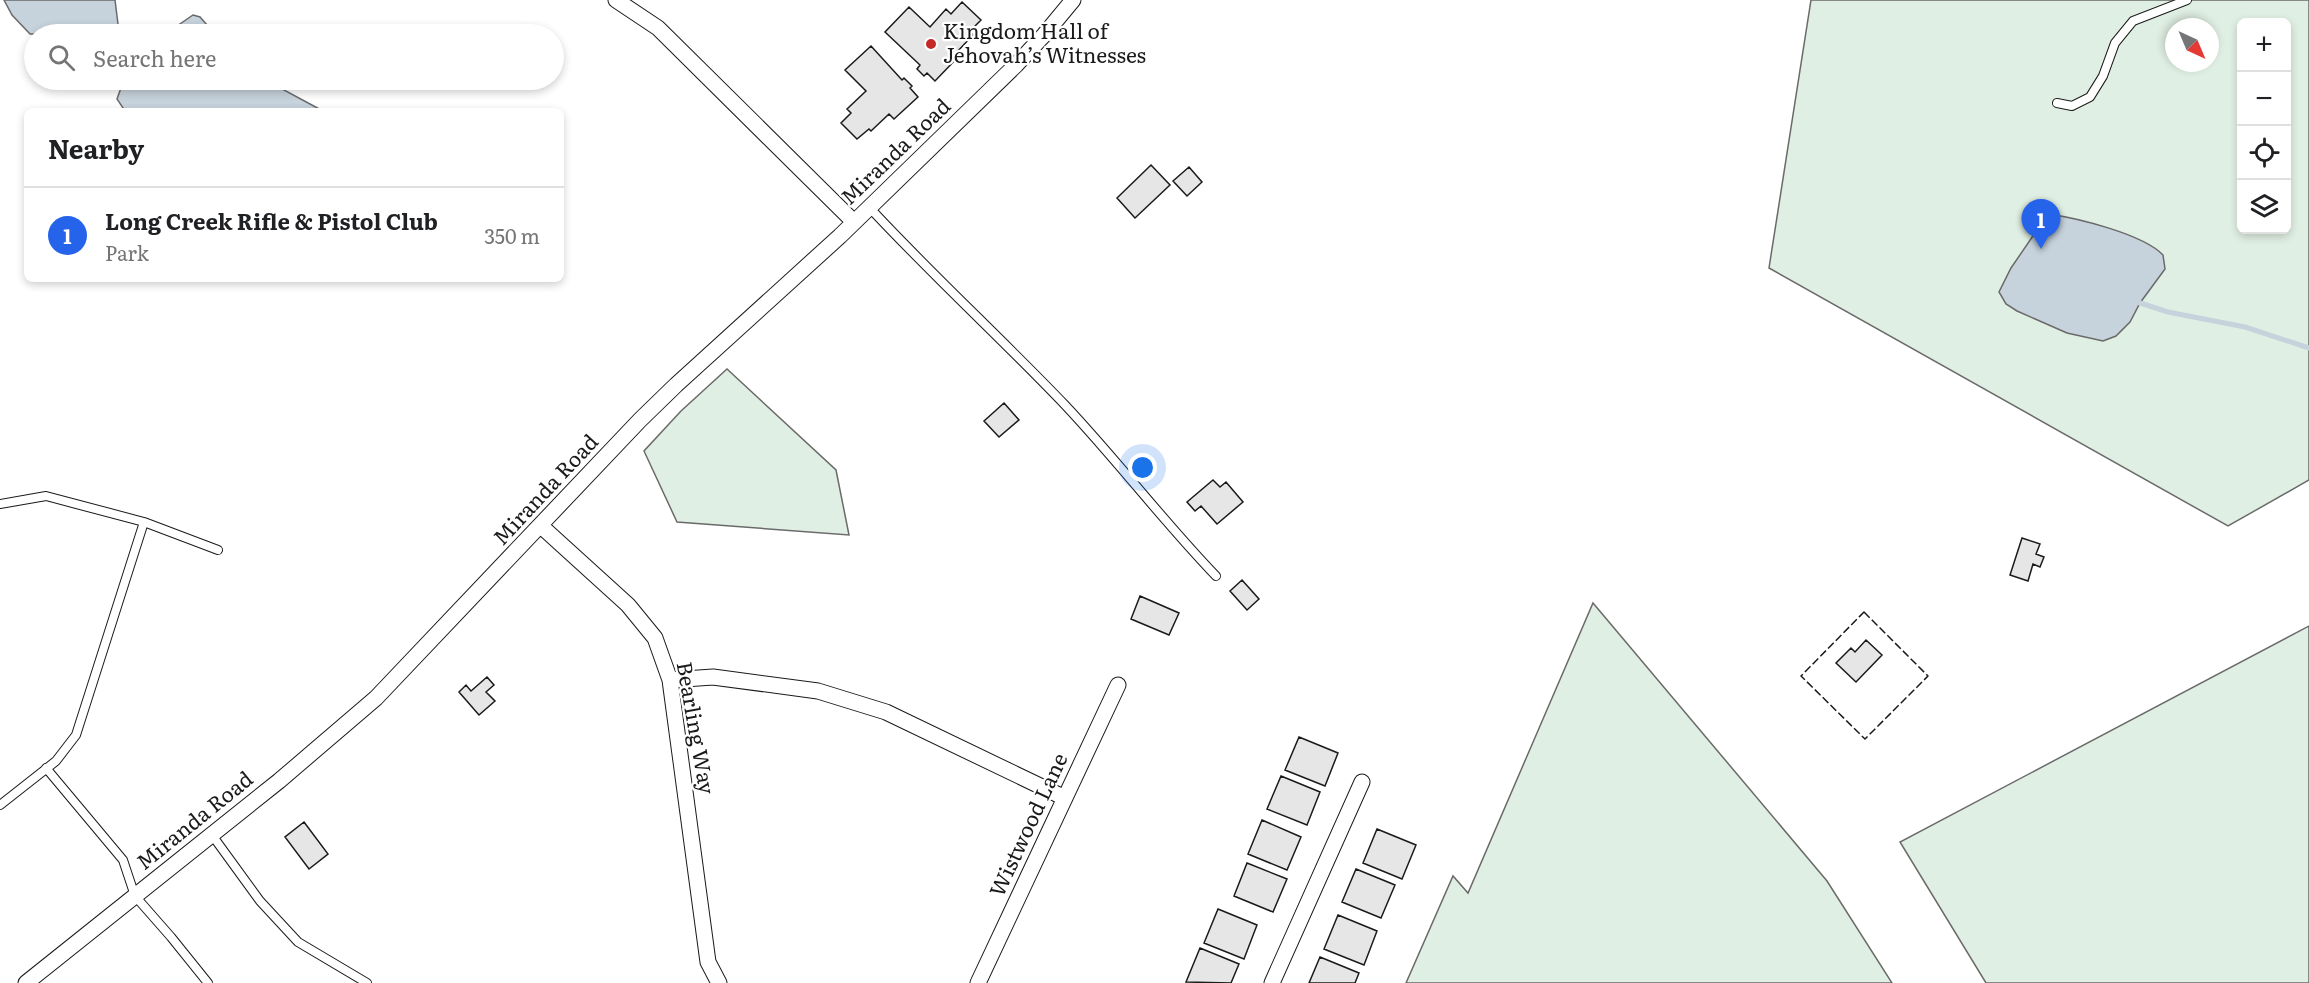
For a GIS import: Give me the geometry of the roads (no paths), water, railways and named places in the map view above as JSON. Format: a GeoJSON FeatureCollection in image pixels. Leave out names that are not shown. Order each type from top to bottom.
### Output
{"type":"FeatureCollection","features":[{"type":"Feature","properties":{"kind":"street"},"geometry":{"type":"LineString","coordinates":[[616,0],[658,28],[854,222]]}},
{"type":"Feature","properties":{"kind":"street","name":"Miranda Road"},"geometry":{"type":"LineString","coordinates":[[26,983],[316,751],[376,698],[676,385],[854,222],[1016,64],[1073,0]]}},
{"type":"Feature","properties":{"kind":"street","name":"Bearling Way"},"geometry":{"type":"LineString","coordinates":[[541,526],[628,605],[655,638],[670,680],[708,962],[719,983]]}},
{"type":"Feature","properties":{"kind":"street"},"geometry":{"type":"LineString","coordinates":[[670,680],[713,677],[818,692],[841,698],[886,712],[1065,798]]}},
{"type":"Feature","properties":{"kind":"street","name":"Wistwood Lane"},"geometry":{"type":"LineString","coordinates":[[978,983],[1118,685]]}},
{"type":"Feature","properties":{"kind":"street"},"geometry":{"type":"LineString","coordinates":[[1272,983],[1362,782]]}},
{"type":"Feature","properties":{"kind":"lane"},"geometry":{"type":"LineString","coordinates":[[2057,103],[2072,106],[2090,97],[2103,76],[2115,43],[2133,21],[2187,0]]}},
{"type":"Feature","properties":{"kind":"lane"},"geometry":{"type":"LineString","coordinates":[[869,207],[915,257],[1064,404],[1128,475],[1179,538],[1216,576]]}},
{"type":"Feature","properties":{"kind":"lane"},"geometry":{"type":"LineString","coordinates":[[0,504],[46,496],[144,522],[218,550]]}},
{"type":"Feature","properties":{"kind":"lane"},"geometry":{"type":"LineString","coordinates":[[0,805],[56,761],[76,735],[144,522]]}},
{"type":"Feature","properties":{"kind":"lane"},"geometry":{"type":"LineString","coordinates":[[46,768],[123,860],[135,896],[208,983]]}},
{"type":"Feature","properties":{"kind":"lane"},"geometry":{"type":"LineString","coordinates":[[212,834],[260,901],[298,942],[348,974],[367,983]]}},
{"type":"Feature","properties":{"kind":"waterway"},"geometry":{"type":"LineString","coordinates":[[2134,301],[2168,312],[2245,327],[2309,348]]}},
{"type":"Feature","properties":{"kind":"place","name":"Kingdom Hall of Jehovah’s Witnesses"},"geometry":{"type":"Point","coordinates":[931,44]}},
{"type":"Feature","properties":{"kind":"place","name":"Long Creek Rifle & Pistol Club"},"geometry":{"type":"Point","coordinates":[2041,249]}}]}
